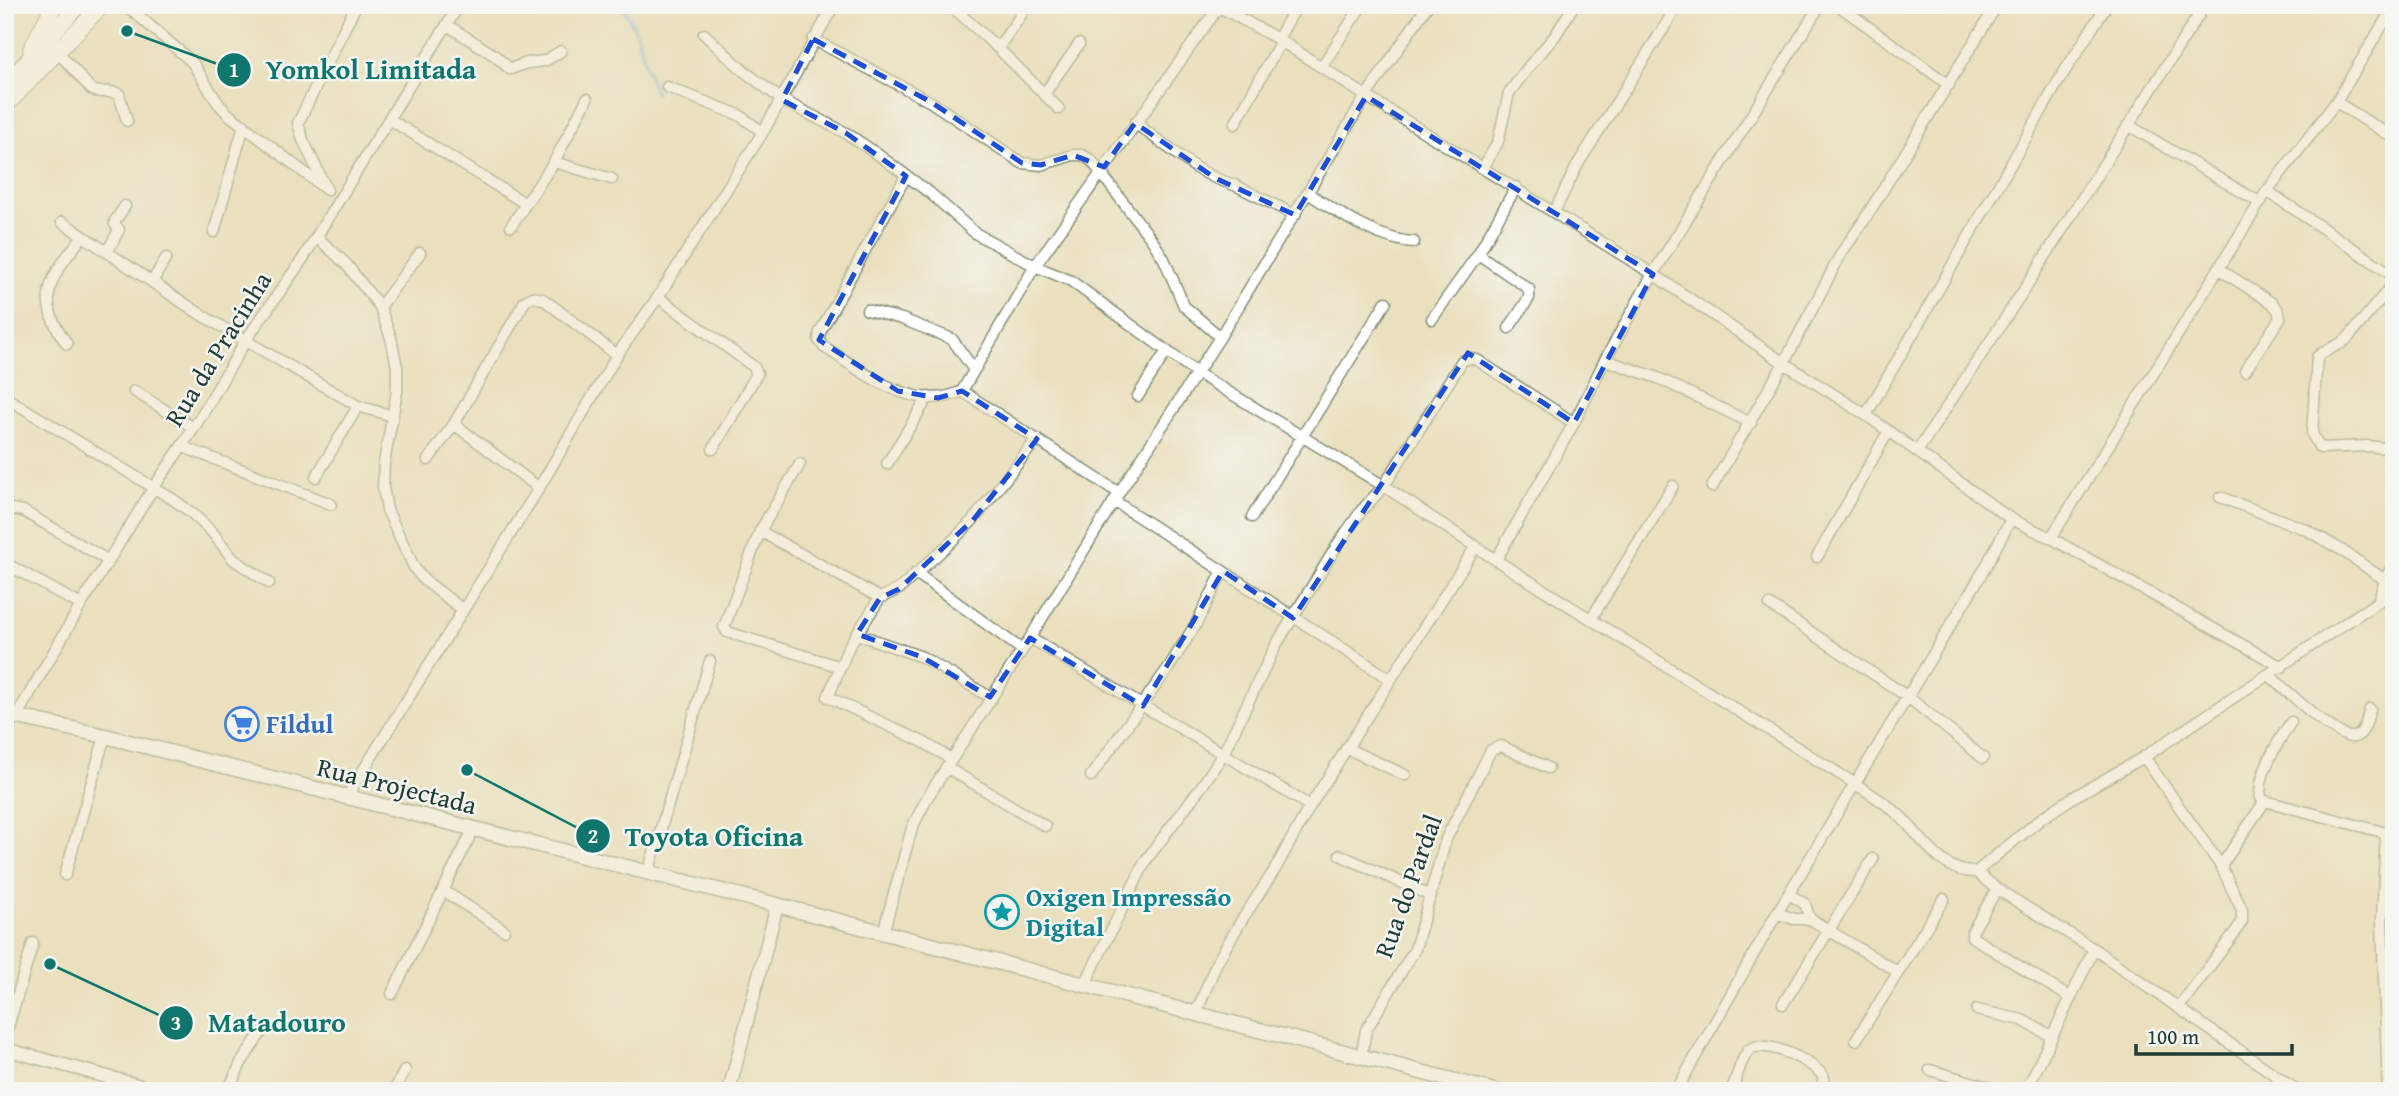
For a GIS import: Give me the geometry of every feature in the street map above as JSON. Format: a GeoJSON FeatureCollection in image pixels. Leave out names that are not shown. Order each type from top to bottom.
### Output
{"type":"FeatureCollection","features":[{"type":"Feature","properties":{"kind":"main road"},"geometry":{"type":"LineString","coordinates":[[19,71],[54,5]]}},
{"type":"Feature","properties":{"kind":"main road"},"geometry":{"type":"LineString","coordinates":[[5,86],[78,5]]}},
{"type":"Feature","properties":{"kind":"main road"},"geometry":{"type":"LineString","coordinates":[[5,106],[102,5]]}},
{"type":"Feature","properties":{"kind":"main road","name":"Rua Projectada"},"geometry":{"type":"LineString","coordinates":[[10,716],[106,736],[777,905],[1494,1091]]}},
{"type":"Feature","properties":{"kind":"street"},"geometry":{"type":"LineString","coordinates":[[126,5],[192,62],[227,113],[340,199]]}},
{"type":"Feature","properties":{"kind":"street"},"geometry":{"type":"LineString","coordinates":[[136,14],[145,5]]}},
{"type":"Feature","properties":{"kind":"street"},"geometry":{"type":"LineString","coordinates":[[327,190],[303,140],[298,123],[356,5]]}},
{"type":"Feature","properties":{"kind":"street","name":"Rua da Pracinha"},"geometry":{"type":"LineString","coordinates":[[10,716],[154,487],[183,447],[246,340],[317,237],[459,5]]}},
{"type":"Feature","properties":{"kind":"street"},"geometry":{"type":"LineString","coordinates":[[346,798],[539,488],[617,355],[657,298],[763,132],[834,5]]}},
{"type":"Feature","properties":{"kind":"street"},"geometry":{"type":"LineString","coordinates":[[950,5],[1059,109]]}},
{"type":"Feature","properties":{"kind":"street"},"geometry":{"type":"LineString","coordinates":[[998,48],[1028,5]]}},
{"type":"Feature","properties":{"kind":"street"},"geometry":{"type":"LineString","coordinates":[[1235,124],[1297,5]]}},
{"type":"Feature","properties":{"kind":"street"},"geometry":{"type":"LineString","coordinates":[[1322,66],[1362,5]]}},
{"type":"Feature","properties":{"kind":"street"},"geometry":{"type":"LineString","coordinates":[[883,933],[912,828],[948,763],[1220,337],[1366,96],[1428,5]]}},
{"type":"Feature","properties":{"kind":"street"},"geometry":{"type":"LineString","coordinates":[[1483,168],[1498,142],[1509,93],[1555,36],[1574,5]]}},
{"type":"Feature","properties":{"kind":"street"},"geometry":{"type":"LineString","coordinates":[[1554,212],[1578,164],[1678,5]]}},
{"type":"Feature","properties":{"kind":"street"},"geometry":{"type":"LineString","coordinates":[[1496,560],[1574,423],[1605,360],[1653,274],[1819,5]]}},
{"type":"Feature","properties":{"kind":"street"},"geometry":{"type":"LineString","coordinates":[[1838,5],[1949,85]]}},
{"type":"Feature","properties":{"kind":"street"},"geometry":{"type":"LineString","coordinates":[[1712,487],[1751,423],[1842,252],[1997,5]]}},
{"type":"Feature","properties":{"kind":"street"},"geometry":{"type":"LineString","coordinates":[[1866,415],[2061,77],[2107,5]]}},
{"type":"Feature","properties":{"kind":"street"},"geometry":{"type":"LineString","coordinates":[[1917,452],[2205,5]]}},
{"type":"Feature","properties":{"kind":"street"},"geometry":{"type":"LineString","coordinates":[[906,176],[820,332],[819,340],[824,347],[885,385],[915,396],[952,396],[962,391],[1035,266],[1218,6],[1280,40],[1653,274],[1866,415],[2011,519],[2051,537],[2282,667]]}},
{"type":"Feature","properties":{"kind":"street"},"geometry":{"type":"LineString","coordinates":[[2051,537],[2259,202],[2336,103],[2394,6]]}},
{"type":"Feature","properties":{"kind":"street"},"geometry":{"type":"LineString","coordinates":[[447,25],[494,55],[510,69],[545,61],[561,51]]}},
{"type":"Feature","properties":{"kind":"street"},"geometry":{"type":"LineString","coordinates":[[704,34],[744,71],[782,100],[846,133],[930,193],[975,233],[1084,289],[1197,373],[1384,486],[1496,560],[1854,783],[1898,814],[1951,868],[1964,873],[1976,872],[2042,818],[2144,757],[2394,591]]}},
{"type":"Feature","properties":{"kind":"street"},"geometry":{"type":"LineString","coordinates":[[813,39],[931,102],[1022,163],[1041,165],[1073,155],[1082,155],[1091,160],[1152,240],[1164,259],[1184,306],[1220,337]]}},
{"type":"Feature","properties":{"kind":"street"},"geometry":{"type":"LineString","coordinates":[[1044,94],[1079,44]]}},
{"type":"Feature","properties":{"kind":"street"},"geometry":{"type":"LineString","coordinates":[[57,51],[94,92],[119,94],[127,121]]}},
{"type":"Feature","properties":{"kind":"street"},"geometry":{"type":"LineString","coordinates":[[667,87],[739,115],[763,132]]}},
{"type":"Feature","properties":{"kind":"street"},"geometry":{"type":"LineString","coordinates":[[511,226],[554,162],[587,99]]}},
{"type":"Feature","properties":{"kind":"street"},"geometry":{"type":"LineString","coordinates":[[2336,103],[2394,138]]}},
{"type":"Feature","properties":{"kind":"street"},"geometry":{"type":"LineString","coordinates":[[389,119],[526,204]]}},
{"type":"Feature","properties":{"kind":"street"},"geometry":{"type":"LineString","coordinates":[[1135,123],[1196,168],[1295,215]]}},
{"type":"Feature","properties":{"kind":"street"},"geometry":{"type":"LineString","coordinates":[[214,232],[244,125]]}},
{"type":"Feature","properties":{"kind":"street"},"geometry":{"type":"LineString","coordinates":[[2128,125],[2259,202]]}},
{"type":"Feature","properties":{"kind":"street"},"geometry":{"type":"LineString","coordinates":[[554,162],[612,179]]}},
{"type":"Feature","properties":{"kind":"street"},"geometry":{"type":"LineString","coordinates":[[1432,319],[1478,254],[1516,187]]}},
{"type":"Feature","properties":{"kind":"street"},"geometry":{"type":"LineString","coordinates":[[2267,191],[2394,276]]}},
{"type":"Feature","properties":{"kind":"street"},"geometry":{"type":"LineString","coordinates":[[1308,193],[1340,214],[1374,230],[1400,241],[1414,242]]}},
{"type":"Feature","properties":{"kind":"street"},"geometry":{"type":"LineString","coordinates":[[107,252],[117,237],[119,230],[115,221],[125,206]]}},
{"type":"Feature","properties":{"kind":"street"},"geometry":{"type":"LineString","coordinates":[[62,222],[200,314],[358,407],[393,416]]}},
{"type":"Feature","properties":{"kind":"street"},"geometry":{"type":"LineString","coordinates":[[67,344],[55,328],[50,314],[50,283],[55,272],[83,236]]}},
{"type":"Feature","properties":{"kind":"street"},"geometry":{"type":"LineString","coordinates":[[317,237],[346,264],[380,307],[391,338],[397,367],[397,391],[384,463],[383,487],[387,509],[415,569],[463,610]]}},
{"type":"Feature","properties":{"kind":"street"},"geometry":{"type":"LineString","coordinates":[[380,307],[420,253]]}},
{"type":"Feature","properties":{"kind":"street"},"geometry":{"type":"LineString","coordinates":[[1478,254],[1529,289],[1529,298],[1509,328]]}},
{"type":"Feature","properties":{"kind":"street"},"geometry":{"type":"LineString","coordinates":[[152,282],[166,258]]}},
{"type":"Feature","properties":{"kind":"street"},"geometry":{"type":"LineString","coordinates":[[2219,270],[2272,303],[2278,310],[2280,318],[2245,371]]}},
{"type":"Feature","properties":{"kind":"street"},"geometry":{"type":"LineString","coordinates":[[2394,283],[2342,344],[2323,351],[2317,357],[2312,434],[2320,449],[2368,446],[2394,449]]}},
{"type":"Feature","properties":{"kind":"street"},"geometry":{"type":"LineString","coordinates":[[428,460],[454,425],[525,300],[533,297],[543,299],[617,355]]}},
{"type":"Feature","properties":{"kind":"street"},"geometry":{"type":"LineString","coordinates":[[657,298],[754,367],[757,374],[713,449]]}},
{"type":"Feature","properties":{"kind":"street"},"geometry":{"type":"LineString","coordinates":[[1252,517],[1386,302]]}},
{"type":"Feature","properties":{"kind":"street"},"geometry":{"type":"LineString","coordinates":[[867,310],[902,318],[953,339],[974,370]]}},
{"type":"Feature","properties":{"kind":"street"},"geometry":{"type":"LineString","coordinates":[[1138,396],[1166,352]]}},
{"type":"Feature","properties":{"kind":"street"},"geometry":{"type":"LineString","coordinates":[[1085,984],[1146,860],[1223,754],[1258,680],[1293,618],[1338,544],[1362,510],[1384,486],[1456,370],[1469,358],[1477,360],[1574,423]]}},
{"type":"Feature","properties":{"kind":"street"},"geometry":{"type":"LineString","coordinates":[[1605,360],[1658,378],[1751,423]]}},
{"type":"Feature","properties":{"kind":"street"},"geometry":{"type":"LineString","coordinates":[[134,391],[194,428]]}},
{"type":"Feature","properties":{"kind":"street"},"geometry":{"type":"LineString","coordinates":[[962,391],[1037,439],[1223,571],[1390,679]]}},
{"type":"Feature","properties":{"kind":"street"},"geometry":{"type":"LineString","coordinates":[[5,397],[154,487],[193,514],[212,532],[233,559],[269,583]]}},
{"type":"Feature","properties":{"kind":"street"},"geometry":{"type":"LineString","coordinates":[[887,464],[928,397]]}},
{"type":"Feature","properties":{"kind":"street"},"geometry":{"type":"LineString","coordinates":[[316,477],[358,407]]}},
{"type":"Feature","properties":{"kind":"street"},"geometry":{"type":"LineString","coordinates":[[454,425],[539,488]]}},
{"type":"Feature","properties":{"kind":"street"},"geometry":{"type":"LineString","coordinates":[[1817,557],[1888,432]]}},
{"type":"Feature","properties":{"kind":"street"},"geometry":{"type":"LineString","coordinates":[[1037,439],[973,520],[898,589],[880,598],[838,666],[828,697],[923,742],[948,763],[1045,826]]}},
{"type":"Feature","properties":{"kind":"street"},"geometry":{"type":"LineString","coordinates":[[183,447],[331,504]]}},
{"type":"Feature","properties":{"kind":"street"},"geometry":{"type":"LineString","coordinates":[[800,464],[760,531],[724,626],[727,632],[838,666]]}},
{"type":"Feature","properties":{"kind":"street"},"geometry":{"type":"LineString","coordinates":[[1591,619],[1673,486]]}},
{"type":"Feature","properties":{"kind":"street"},"geometry":{"type":"LineString","coordinates":[[2220,497],[2305,529],[2385,580]]}},
{"type":"Feature","properties":{"kind":"street"},"geometry":{"type":"LineString","coordinates":[[5,508],[23,510],[109,561]]}},
{"type":"Feature","properties":{"kind":"street"},"geometry":{"type":"LineString","coordinates":[[1676,1091],[1777,913],[1984,570],[2011,519]]}},
{"type":"Feature","properties":{"kind":"street"},"geometry":{"type":"LineString","coordinates":[[760,531],[880,598]]}},
{"type":"Feature","properties":{"kind":"street"},"geometry":{"type":"LineString","coordinates":[[1196,1013],[1217,962],[1274,871],[1310,806],[1476,546]]}},
{"type":"Feature","properties":{"kind":"street"},"geometry":{"type":"LineString","coordinates":[[2378,602],[2394,562]]}},
{"type":"Feature","properties":{"kind":"street"},"geometry":{"type":"LineString","coordinates":[[5,563],[81,605]]}},
{"type":"Feature","properties":{"kind":"street"},"geometry":{"type":"LineString","coordinates":[[1091,776],[1143,706],[1196,624],[1223,571]]}},
{"type":"Feature","properties":{"kind":"street"},"geometry":{"type":"LineString","coordinates":[[916,573],[1021,649]]}},
{"type":"Feature","properties":{"kind":"street"},"geometry":{"type":"LineString","coordinates":[[1770,605],[1908,697],[1983,758]]}},
{"type":"Feature","properties":{"kind":"street"},"geometry":{"type":"LineString","coordinates":[[857,634],[922,657],[990,697]]}},
{"type":"Feature","properties":{"kind":"street"},"geometry":{"type":"LineString","coordinates":[[1030,638],[1310,806]]}},
{"type":"Feature","properties":{"kind":"street"},"geometry":{"type":"LineString","coordinates":[[648,873],[710,661]]}},
{"type":"Feature","properties":{"kind":"street"},"geometry":{"type":"LineString","coordinates":[[2269,675],[2328,725],[2348,736],[2354,737],[2361,733],[2370,709]]}},
{"type":"Feature","properties":{"kind":"street"},"geometry":{"type":"LineString","coordinates":[[2291,722],[2278,740],[2267,766],[2259,793],[2265,801],[2390,834],[2382,920],[2388,1091]]}},
{"type":"Feature","properties":{"kind":"street"},"geometry":{"type":"LineString","coordinates":[[65,874],[106,736]]}},
{"type":"Feature","properties":{"kind":"street","name":"Rua do Pardal"},"geometry":{"type":"LineString","coordinates":[[1361,1057],[1366,1030],[1415,949],[1446,839],[1491,750],[1501,746],[1548,768]]}},
{"type":"Feature","properties":{"kind":"street"},"geometry":{"type":"LineString","coordinates":[[1346,748],[1405,775]]}},
{"type":"Feature","properties":{"kind":"street"},"geometry":{"type":"LineString","coordinates":[[2144,757],[2221,866],[2242,910],[2242,921],[2236,931],[2179,1007]]}},
{"type":"Feature","properties":{"kind":"street"},"geometry":{"type":"LineString","coordinates":[[2221,866],[2265,801]]}},
{"type":"Feature","properties":{"kind":"street"},"geometry":{"type":"LineString","coordinates":[[392,994],[473,830]]}},
{"type":"Feature","properties":{"kind":"street"},"geometry":{"type":"LineString","coordinates":[[1340,855],[1431,896]]}},
{"type":"Feature","properties":{"kind":"street"},"geometry":{"type":"LineString","coordinates":[[1783,1004],[1873,859]]}},
{"type":"Feature","properties":{"kind":"street"},"geometry":{"type":"LineString","coordinates":[[1976,872],[1997,889],[2094,949],[2298,1091]]}},
{"type":"Feature","properties":{"kind":"street"},"geometry":{"type":"LineString","coordinates":[[1997,889],[1972,932],[1972,937],[2069,997]]}},
{"type":"Feature","properties":{"kind":"street"},"geometry":{"type":"LineString","coordinates":[[444,891],[504,930]]}},
{"type":"Feature","properties":{"kind":"street"},"geometry":{"type":"LineString","coordinates":[[1789,894],[1805,904],[1810,919]]}},
{"type":"Feature","properties":{"kind":"street"},"geometry":{"type":"LineString","coordinates":[[1856,1040],[1944,899]]}},
{"type":"Feature","properties":{"kind":"street"},"geometry":{"type":"LineString","coordinates":[[729,1091],[777,905]]}},
{"type":"Feature","properties":{"kind":"street"},"geometry":{"type":"LineString","coordinates":[[1777,913],[1794,919],[1810,919],[1898,972]]}},
{"type":"Feature","properties":{"kind":"street"},"geometry":{"type":"LineString","coordinates":[[2382,920],[2394,923]]}},
{"type":"Feature","properties":{"kind":"street"},"geometry":{"type":"LineString","coordinates":[[5,1037],[33,943]]}},
{"type":"Feature","properties":{"kind":"street"},"geometry":{"type":"LineString","coordinates":[[2026,1091],[2094,949]]}},
{"type":"Feature","properties":{"kind":"street"},"geometry":{"type":"LineString","coordinates":[[1977,1010],[2022,1020],[2052,1036]]}},
{"type":"Feature","properties":{"kind":"street"},"geometry":{"type":"LineString","coordinates":[[228,1091],[241,1063],[262,1031]]}},
{"type":"Feature","properties":{"kind":"street"},"geometry":{"type":"LineString","coordinates":[[1734,1091],[1737,1077],[1749,1051],[1757,1046],[1769,1046],[1822,1072],[1824,1078],[1820,1091]]}},
{"type":"Feature","properties":{"kind":"street"},"geometry":{"type":"LineString","coordinates":[[5,1049],[159,1091]]}},
{"type":"Feature","properties":{"kind":"street"},"geometry":{"type":"LineString","coordinates":[[394,1091],[405,1070]]}},
{"type":"Feature","properties":{"kind":"street"},"geometry":{"type":"LineString","coordinates":[[1930,1070],[2002,1091]]}},
{"type":"Feature","properties":{"kind":"highlighted area"},"geometry":{"type":"Polygon","coordinates":[[[813,39],[931,102],[1022,163],[1041,165],[1073,155],[1104,167],[1135,123],[1215,178],[1295,215],[1366,96],[1653,274],[1574,423],[1468,353],[1293,618],[1223,571],[1143,706],[1030,638],[990,697],[922,657],[857,634],[880,598],[899,589],[973,520],[1037,439],[962,391],[938,398],[898,391],[819,340],[906,176],[846,133],[782,100],[813,39]]]}},
{"type":"Feature","properties":{"kind":"waterway"},"geometry":{"type":"LineString","coordinates":[[622,5],[636,31],[656,94]]}},
{"type":"Feature","properties":{"kind":"place","name":"Yomkol Limitada"},"geometry":{"type":"Point","coordinates":[127,31]}},
{"type":"Feature","properties":{"kind":"place","name":"Fildul"},"geometry":{"type":"Point","coordinates":[242,724]}},
{"type":"Feature","properties":{"kind":"place","name":"Toyota Oficina"},"geometry":{"type":"Point","coordinates":[467,770]}},
{"type":"Feature","properties":{"kind":"place","name":"Oxigen Impressão Digital"},"geometry":{"type":"Point","coordinates":[1002,912]}},
{"type":"Feature","properties":{"kind":"place","name":"Matadouro"},"geometry":{"type":"Point","coordinates":[50,964]}}]}
